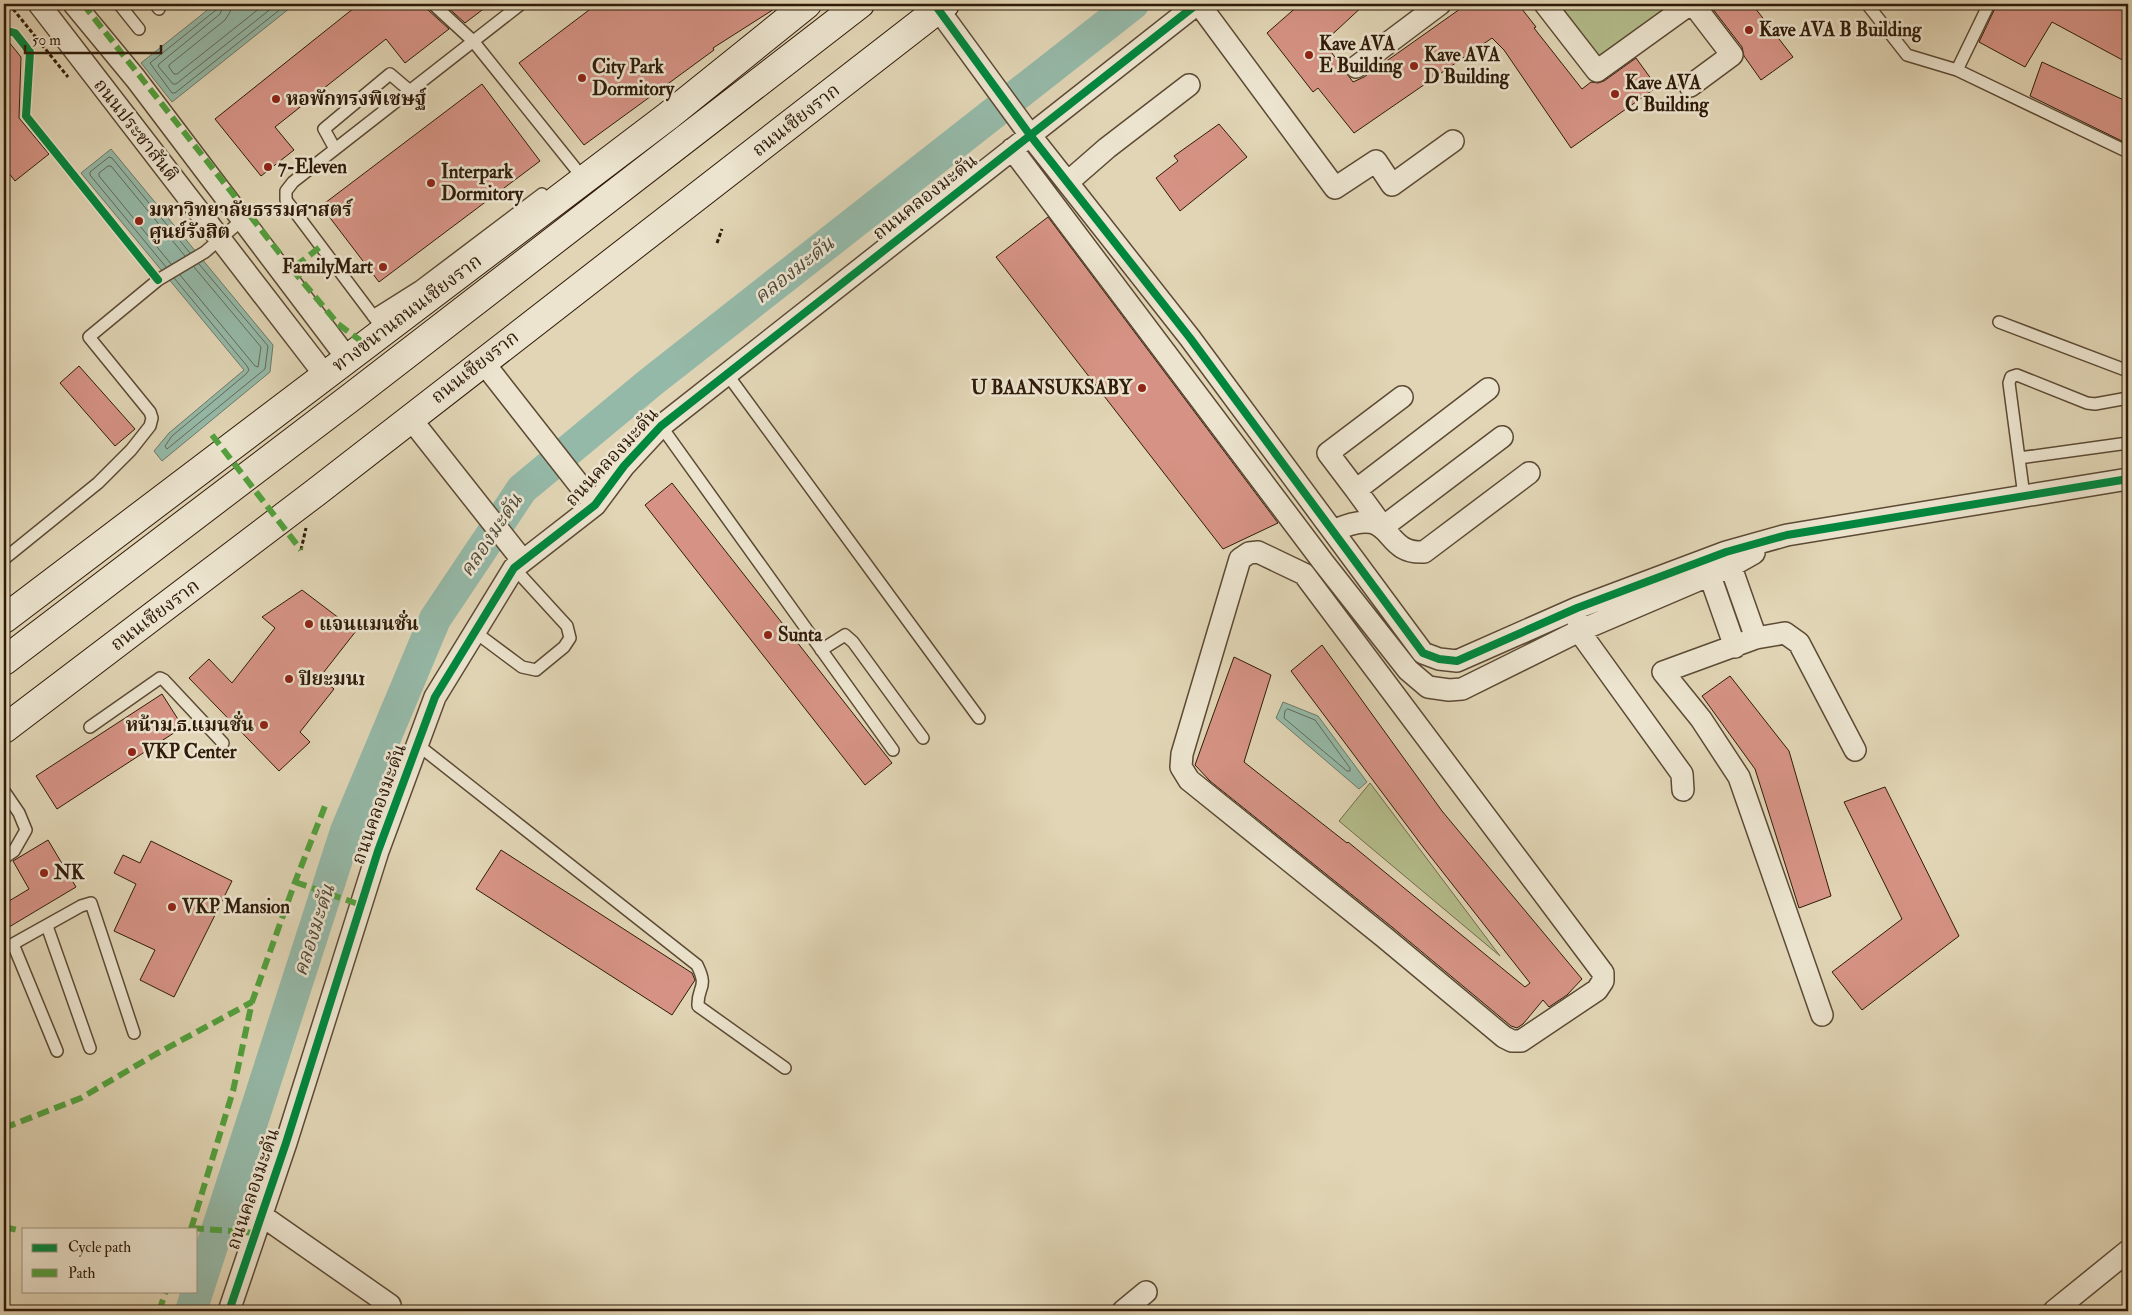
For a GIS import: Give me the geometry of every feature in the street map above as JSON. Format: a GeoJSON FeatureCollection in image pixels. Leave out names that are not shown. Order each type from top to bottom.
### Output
{"type":"FeatureCollection","features":[{"type":"Feature","properties":{"kind":"main road","name":"ทางขนานถนนเชียงราก"},"geometry":{"type":"LineString","coordinates":[[4,619],[347,358],[378,323],[578,171],[668,116],[807,4]]}},
{"type":"Feature","properties":{"kind":"main road"},"geometry":{"type":"LineString","coordinates":[[668,116],[755,68],[857,6]]}},
{"type":"Feature","properties":{"kind":"main road"},"geometry":{"type":"LineString","coordinates":[[4,661],[347,401],[857,6]]}},
{"type":"Feature","properties":{"kind":"main road","name":"ถนนเชียงราก"},"geometry":{"type":"LineString","coordinates":[[4,728],[315,493],[941,7]]}},
{"type":"Feature","properties":{"kind":"street","name":"ถนนประชาสันติ"},"geometry":{"type":"LineString","coordinates":[[39,4],[212,245],[325,375]]}},
{"type":"Feature","properties":{"kind":"street","name":"ถนนประชาสันติ"},"geometry":{"type":"LineString","coordinates":[[74,4],[136,79],[347,358]]}},
{"type":"Feature","properties":{"kind":"street","name":"ถนนคลองมะดัน"},"geometry":{"type":"LineString","coordinates":[[229,1311],[286,1143],[378,851],[435,697],[475,632],[516,558],[591,500],[661,426],[1012,150],[1026,130],[1198,4]]}},
{"type":"Feature","properties":{"kind":"street"},"geometry":{"type":"LineString","coordinates":[[1198,4],[1335,188],[1376,161],[1392,185],[1453,141]]}},
{"type":"Feature","properties":{"kind":"street"},"geometry":{"type":"LineString","coordinates":[[1356,67],[1440,4]]}},
{"type":"Feature","properties":{"kind":"street"},"geometry":{"type":"LineString","coordinates":[[1545,4],[1597,71],[1691,4],[1732,55],[1690,86]]}},
{"type":"Feature","properties":{"kind":"street"},"geometry":{"type":"LineString","coordinates":[[941,7],[985,74],[1026,130],[1190,338],[1423,653],[1439,660],[1457,661],[1577,608],[1719,564]]}},
{"type":"Feature","properties":{"kind":"street"},"geometry":{"type":"LineString","coordinates":[[1068,182],[1107,148],[1189,85]]}},
{"type":"Feature","properties":{"kind":"street"},"geometry":{"type":"LineString","coordinates":[[1012,150],[1323,562],[1408,670],[1428,687],[1449,690],[1462,689],[1719,564],[1786,535],[2128,479]]}},
{"type":"Feature","properties":{"kind":"street"},"geometry":{"type":"LineString","coordinates":[[482,362],[591,500]]}},
{"type":"Feature","properties":{"kind":"street"},"geometry":{"type":"LineString","coordinates":[[1356,490],[1488,389]]}},
{"type":"Feature","properties":{"kind":"street"},"geometry":{"type":"LineString","coordinates":[[1402,397],[1328,452],[1383,527],[1404,549],[1411,553],[1424,552],[1529,473]]}},
{"type":"Feature","properties":{"kind":"street"},"geometry":{"type":"LineString","coordinates":[[410,418],[470,493],[516,558]]}},
{"type":"Feature","properties":{"kind":"street"},"geometry":{"type":"LineString","coordinates":[[1383,527],[1502,437]]}},
{"type":"Feature","properties":{"kind":"street"},"geometry":{"type":"LineString","coordinates":[[1304,574],[1323,562],[1348,524],[1371,521],[1383,527]]}},
{"type":"Feature","properties":{"kind":"street"},"geometry":{"type":"LineString","coordinates":[[1258,552],[1304,574],[1602,973],[1603,981],[1596,990],[1521,1041],[1512,1041],[1504,1037],[1189,780],[1181,767],[1182,754],[1240,559],[1249,553],[1258,552]]}},
{"type":"Feature","properties":{"kind":"street"},"geometry":{"type":"LineString","coordinates":[[1719,564],[1756,638]]}},
{"type":"Feature","properties":{"kind":"street"},"geometry":{"type":"LineString","coordinates":[[1719,564],[1735,647]]}},
{"type":"Feature","properties":{"kind":"street"},"geometry":{"type":"LineString","coordinates":[[1577,608],[1579,631],[1682,774],[1683,790]]}},
{"type":"Feature","properties":{"kind":"street"},"geometry":{"type":"LineString","coordinates":[[1822,1015],[1740,777],[1701,719],[1663,672],[1756,638],[1785,633],[1799,643],[1855,750]]}},
{"type":"Feature","properties":{"kind":"street"},"geometry":{"type":"LineString","coordinates":[[1408,670],[1423,653]]}},
{"type":"Feature","properties":{"kind":"street"},"geometry":{"type":"LineString","coordinates":[[1457,661],[1462,689]]}},
{"type":"Feature","properties":{"kind":"street"},"geometry":{"type":"LineString","coordinates":[[261,1215],[390,1305]]}},
{"type":"Feature","properties":{"kind":"street"},"geometry":{"type":"LineString","coordinates":[[2054,1311],[2128,1251]]}},
{"type":"Feature","properties":{"kind":"street"},"geometry":{"type":"LineString","coordinates":[[1123,1311],[1146,1292]]}},
{"type":"Feature","properties":{"kind":"lane"},"geometry":{"type":"LineString","coordinates":[[120,4],[140,29]]}},
{"type":"Feature","properties":{"kind":"lane"},"geometry":{"type":"LineString","coordinates":[[433,4],[473,41],[578,171]]}},
{"type":"Feature","properties":{"kind":"lane"},"geometry":{"type":"LineString","coordinates":[[521,4],[293,182],[286,191],[286,200],[378,323],[419,287],[552,187]]}},
{"type":"Feature","properties":{"kind":"lane"},"geometry":{"type":"LineString","coordinates":[[704,72],[791,4]]}},
{"type":"Feature","properties":{"kind":"lane"},"geometry":{"type":"LineString","coordinates":[[1867,4],[1907,55],[1957,70],[2128,152]]}},
{"type":"Feature","properties":{"kind":"lane"},"geometry":{"type":"LineString","coordinates":[[1957,70],[1989,4]]}},
{"type":"Feature","properties":{"kind":"lane"},"geometry":{"type":"LineString","coordinates":[[335,150],[324,128],[390,74],[410,91]]}},
{"type":"Feature","properties":{"kind":"lane"},"geometry":{"type":"LineString","coordinates":[[606,148],[621,137]]}},
{"type":"Feature","properties":{"kind":"lane"},"geometry":{"type":"LineString","coordinates":[[4,559],[98,483],[131,450],[150,426],[152,418],[150,412],[89,337],[158,280],[212,245],[242,220]]}},
{"type":"Feature","properties":{"kind":"lane"},"geometry":{"type":"LineString","coordinates":[[1999,322],[2128,371]]}},
{"type":"Feature","properties":{"kind":"lane"},"geometry":{"type":"LineString","coordinates":[[726,374],[979,718]]}},
{"type":"Feature","properties":{"kind":"lane"},"geometry":{"type":"LineString","coordinates":[[2024,496],[2009,383],[2011,377],[2017,375],[2087,403],[2095,404],[2128,398]]}},
{"type":"Feature","properties":{"kind":"lane"},"geometry":{"type":"LineString","coordinates":[[661,426],[893,750]]}},
{"type":"Feature","properties":{"kind":"lane"},"geometry":{"type":"LineString","coordinates":[[2019,458],[2128,443]]}},
{"type":"Feature","properties":{"kind":"lane"},"geometry":{"type":"LineString","coordinates":[[475,632],[522,667],[536,670],[564,648],[570,638],[567,626],[516,558]]}},
{"type":"Feature","properties":{"kind":"lane"},"geometry":{"type":"LineString","coordinates":[[821,650],[845,635],[853,642],[924,738]]}},
{"type":"Feature","properties":{"kind":"lane"},"geometry":{"type":"LineString","coordinates":[[90,727],[160,678],[223,743]]}},
{"type":"Feature","properties":{"kind":"lane"},"geometry":{"type":"LineString","coordinates":[[418,745],[697,965],[703,976],[703,988],[698,1000],[698,1006],[785,1068]]}},
{"type":"Feature","properties":{"kind":"lane"},"geometry":{"type":"LineString","coordinates":[[4,791],[26,830],[14,851],[4,858]]}},
{"type":"Feature","properties":{"kind":"lane"},"geometry":{"type":"LineString","coordinates":[[57,1051],[8,947],[81,906],[91,903],[134,1033]]}},
{"type":"Feature","properties":{"kind":"lane"},"geometry":{"type":"LineString","coordinates":[[47,926],[90,1048]]}},
{"type":"Feature","properties":{"kind":"path"},"geometry":{"type":"LineString","coordinates":[[9,4],[74,84]]}},
{"type":"Feature","properties":{"kind":"path"},"geometry":{"type":"LineString","coordinates":[[717,243],[722,229]]}},
{"type":"Feature","properties":{"kind":"shaded area"},"geometry":{"type":"Polygon","coordinates":[[[1541,4],[1682,4],[1590,71],[1541,4]]]}},
{"type":"Feature","properties":{"kind":"shaded area"},"geometry":{"type":"Polygon","coordinates":[[[1370,783],[1500,956],[1339,821],[1370,783]]]}},
{"type":"Feature","properties":{"kind":"water"},"geometry":{"type":"Polygon","coordinates":[[[215,4],[295,4],[172,102],[141,63],[215,4]]]}},
{"type":"Feature","properties":{"kind":"water"},"geometry":{"type":"Polygon","coordinates":[[[111,149],[273,345],[270,372],[162,461],[154,451],[169,433],[244,370],[81,173],[111,149]]]}},
{"type":"Feature","properties":{"kind":"water"},"geometry":{"type":"Polygon","coordinates":[[[1283,702],[1318,716],[1367,782],[1359,789],[1276,718],[1283,702]]]}},
{"type":"Feature","properties":{"kind":"building","name":"หอพักทรงพิเชษฐ์"},"geometry":{"type":"Polygon","coordinates":[[[359,4],[426,4],[428,10],[449,29],[405,63],[386,39],[275,127],[294,150],[261,176],[215,119],[359,4]]]}},
{"type":"Feature","properties":{"kind":"building"},"geometry":{"type":"Polygon","coordinates":[[[444,4],[490,4],[465,23],[444,4]]]}},
{"type":"Feature","properties":{"kind":"building","name":"City Park Dormitory"},"geometry":{"type":"Polygon","coordinates":[[[597,4],[782,4],[713,48],[714,50],[584,145],[519,63],[597,4]]]}},
{"type":"Feature","properties":{"kind":"building"},"geometry":{"type":"Polygon","coordinates":[[[1300,4],[1365,4],[1324,42],[1353,82],[1364,77],[1467,4],[1518,4],[1536,27],[1534,28],[1582,89],[1591,82],[1598,83],[1604,81],[1636,58],[1657,87],[1571,148],[1504,50],[1492,38],[1354,133],[1318,88],[1313,92],[1267,33],[1300,4]]]}},
{"type":"Feature","properties":{"kind":"building","name":"Kave AVA B Building"},"geometry":{"type":"Polygon","coordinates":[[[1709,4],[1752,4],[1793,57],[1761,80],[1744,56],[1742,47],[1709,4]]]}},
{"type":"Feature","properties":{"kind":"building"},"geometry":{"type":"Polygon","coordinates":[[[1997,4],[2128,4],[2128,63],[2052,22],[2025,67],[1979,42],[1997,4]]]}},
{"type":"Feature","properties":{"kind":"building"},"geometry":{"type":"Polygon","coordinates":[[[4,36],[21,57],[19,118],[49,154],[15,181],[4,167],[4,36]]]}},
{"type":"Feature","properties":{"kind":"building"},"geometry":{"type":"Polygon","coordinates":[[[2042,62],[2128,102],[2128,144],[2030,96],[2042,62]]]}},
{"type":"Feature","properties":{"kind":"building","name":"Interpark Dormitory"},"geometry":{"type":"Polygon","coordinates":[[[482,84],[540,161],[379,282],[321,206],[482,84]]]}},
{"type":"Feature","properties":{"kind":"building"},"geometry":{"type":"Polygon","coordinates":[[[1219,124],[1247,157],[1180,211],[1156,178],[1178,161],[1174,156],[1219,124]]]}},
{"type":"Feature","properties":{"kind":"building","name":"U BAANSUKSABY"},"geometry":{"type":"Polygon","coordinates":[[[1048,217],[1278,523],[1223,549],[996,257],[1048,217]]]}},
{"type":"Feature","properties":{"kind":"building"},"geometry":{"type":"Polygon","coordinates":[[[79,366],[135,429],[115,446],[60,383],[79,366]]]}},
{"type":"Feature","properties":{"kind":"building"},"geometry":{"type":"Polygon","coordinates":[[[672,483],[892,763],[865,785],[645,505],[672,483]]]}},
{"type":"Feature","properties":{"kind":"building"},"geometry":{"type":"Polygon","coordinates":[[[302,590],[356,631],[320,677],[334,689],[300,732],[310,742],[279,771],[189,678],[209,659],[232,683],[275,628],[262,617],[302,590]]]}},
{"type":"Feature","properties":{"kind":"building"},"geometry":{"type":"Polygon","coordinates":[[[1322,645],[1442,811],[1582,979],[1567,995],[1549,1007],[1543,1000],[1523,1024],[1517,1028],[1511,1026],[1392,927],[1210,781],[1195,765],[1234,657],[1271,675],[1244,762],[1348,842],[1525,987],[1530,983],[1423,847],[1291,671],[1322,645]]]}},
{"type":"Feature","properties":{"kind":"building"},"geometry":{"type":"Polygon","coordinates":[[[1730,676],[1789,751],[1831,896],[1799,908],[1755,769],[1702,696],[1730,676]]]}},
{"type":"Feature","properties":{"kind":"building","name":"VKP Center"},"geometry":{"type":"Polygon","coordinates":[[[162,694],[183,727],[57,809],[36,776],[162,694]]]}},
{"type":"Feature","properties":{"kind":"building"},"geometry":{"type":"Polygon","coordinates":[[[1885,787],[1959,936],[1862,1010],[1832,972],[1902,919],[1844,802],[1885,787]]]}},
{"type":"Feature","properties":{"kind":"building","name":"NK"},"geometry":{"type":"Polygon","coordinates":[[[48,840],[76,887],[4,930],[4,904],[29,889],[13,861],[48,840]]]}},
{"type":"Feature","properties":{"kind":"building","name":"VKP Mansion"},"geometry":{"type":"Polygon","coordinates":[[[151,841],[232,881],[174,997],[140,980],[155,950],[114,931],[136,884],[114,873],[123,855],[140,863],[151,841]]]}},
{"type":"Feature","properties":{"kind":"building"},"geometry":{"type":"Polygon","coordinates":[[[501,850],[692,973],[695,980],[672,1015],[476,889],[501,850]]]}},
{"type":"Feature","properties":{"kind":"waterway","name":"คลองมะดัน"},"geometry":{"type":"LineString","coordinates":[[198,1289],[346,831],[435,619],[522,489],[651,382],[1133,4]]}},
{"type":"Feature","properties":{"kind":"waterway","name":"คลองมะดัน"},"geometry":{"type":"LineString","coordinates":[[191,1311],[197,1292]]}},
{"type":"Feature","properties":{"kind":"marked path"},"geometry":{"type":"LineString","coordinates":[[83,4],[292,269],[320,247]]}},
{"type":"Feature","properties":{"kind":"marked path"},"geometry":{"type":"LineString","coordinates":[[292,269],[338,324],[365,344]]}},
{"type":"Feature","properties":{"kind":"marked path"},"geometry":{"type":"LineString","coordinates":[[212,435],[301,550]]}},
{"type":"Feature","properties":{"kind":"marked path"},"geometry":{"type":"LineString","coordinates":[[191,1228],[233,1091],[252,1002],[295,882],[325,806]]}},
{"type":"Feature","properties":{"kind":"marked path"},"geometry":{"type":"LineString","coordinates":[[295,882],[361,905]]}},
{"type":"Feature","properties":{"kind":"marked path"},"geometry":{"type":"LineString","coordinates":[[4,1128],[81,1098],[156,1054],[252,1002]]}},
{"type":"Feature","properties":{"kind":"marked path"},"geometry":{"type":"LineString","coordinates":[[4,1227],[17,1230]]}},
{"type":"Feature","properties":{"kind":"marked path"},"geometry":{"type":"LineString","coordinates":[[198,1228],[256,1233]]}},
{"type":"Feature","properties":{"kind":"marked path"},"geometry":{"type":"LineString","coordinates":[[159,1311],[166,1292]]}},
{"type":"Feature","properties":{"kind":"cycle path"},"geometry":{"type":"LineString","coordinates":[[229,1311],[286,1143],[378,851],[435,697],[514,568],[595,505],[624,466],[661,426],[1197,4]]}},
{"type":"Feature","properties":{"kind":"cycle path"},"geometry":{"type":"LineString","coordinates":[[938,9],[1030,135],[1190,338],[1423,653],[1439,659],[1457,661],[1577,608],[1726,552],[1787,535],[2128,479]]}},
{"type":"Feature","properties":{"kind":"cycle path"},"geometry":{"type":"LineString","coordinates":[[4,30],[15,33],[30,52],[26,116],[158,280]]}},
{"type":"Feature","properties":{"kind":"place","name":"Kave AVA B Building"},"geometry":{"type":"Point","coordinates":[1749,30]}},
{"type":"Feature","properties":{"kind":"place","name":"Kave AVA E Building"},"geometry":{"type":"Point","coordinates":[1309,55]}},
{"type":"Feature","properties":{"kind":"place","name":"Kave AVA D Building"},"geometry":{"type":"Point","coordinates":[1414,66]}},
{"type":"Feature","properties":{"kind":"place","name":"City Park Dormitory"},"geometry":{"type":"Point","coordinates":[582,78]}},
{"type":"Feature","properties":{"kind":"place","name":"Kave AVA C Building"},"geometry":{"type":"Point","coordinates":[1615,94]}},
{"type":"Feature","properties":{"kind":"place","name":"หอพักทรงพิเชษฐ์"},"geometry":{"type":"Point","coordinates":[276,99]}},
{"type":"Feature","properties":{"kind":"place","name":"7-Eleven"},"geometry":{"type":"Point","coordinates":[268,167]}},
{"type":"Feature","properties":{"kind":"place","name":"Interpark Dormitory"},"geometry":{"type":"Point","coordinates":[431,183]}},
{"type":"Feature","properties":{"kind":"place","name":"มหาวิทยาลัยธรรมศาสตร์ ศูนย์รังสิต"},"geometry":{"type":"Point","coordinates":[139,221]}},
{"type":"Feature","properties":{"kind":"place","name":"FamilyMart"},"geometry":{"type":"Point","coordinates":[383,267]}},
{"type":"Feature","properties":{"kind":"place","name":"U BAANSUKSABY"},"geometry":{"type":"Point","coordinates":[1142,388]}},
{"type":"Feature","properties":{"kind":"place","name":"แจนแมนชั่น"},"geometry":{"type":"Point","coordinates":[309,624]}},
{"type":"Feature","properties":{"kind":"place","name":"Sunta"},"geometry":{"type":"Point","coordinates":[768,635]}},
{"type":"Feature","properties":{"kind":"place","name":"ปิยะมน1"},"geometry":{"type":"Point","coordinates":[289,679]}},
{"type":"Feature","properties":{"kind":"place","name":"หน้าม.ธ.แมนชั่น"},"geometry":{"type":"Point","coordinates":[264,725]}},
{"type":"Feature","properties":{"kind":"place","name":"VKP Center"},"geometry":{"type":"Point","coordinates":[132,752]}},
{"type":"Feature","properties":{"kind":"place","name":"NK"},"geometry":{"type":"Point","coordinates":[44,873]}},
{"type":"Feature","properties":{"kind":"place","name":"VKP Mansion"},"geometry":{"type":"Point","coordinates":[172,907]}}]}
